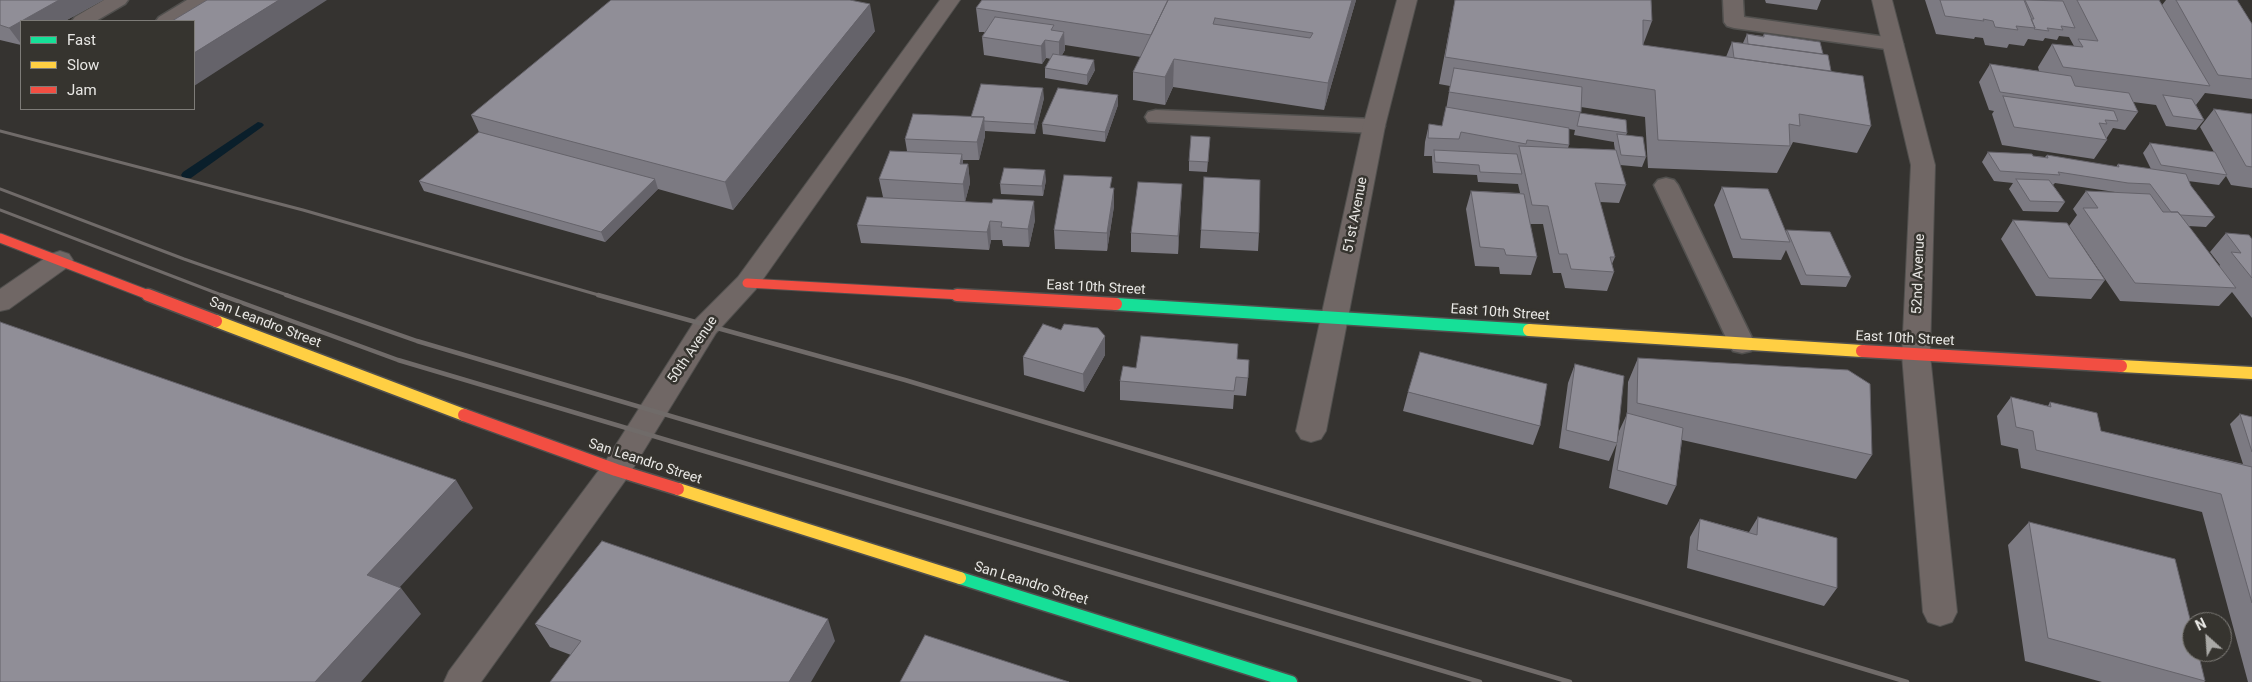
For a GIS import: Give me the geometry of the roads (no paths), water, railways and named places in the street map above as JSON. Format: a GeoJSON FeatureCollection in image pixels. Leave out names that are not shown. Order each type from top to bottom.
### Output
{"type":"FeatureCollection","features":[{"type":"Feature","properties":{"kind":"street","name":"50th Avenue"},"geometry":{"type":"LineString","coordinates":[[461,682],[616,470],[706,326],[747,283],[950,0]]}},
{"type":"Feature","properties":{"kind":"street","name":"51st Avenue"},"geometry":{"type":"LineString","coordinates":[[1311,431],[1374,126],[1407,0]]}},
{"type":"Feature","properties":{"kind":"street","name":"52nd Avenue"},"geometry":{"type":"LineString","coordinates":[[1882,0],[1924,165],[1916,356],[1940,612]]}},
{"type":"Feature","properties":{"kind":"street","name":"San Leandro Street"},"geometry":{"type":"LineString","coordinates":[[0,238],[454,412],[616,470],[1237,674],[1292,682]]}},
{"type":"Feature","properties":{"kind":"street"},"geometry":{"type":"LineString","coordinates":[[0,302],[60,260]]}},
{"type":"Feature","properties":{"kind":"street","name":"East 10th Street"},"geometry":{"type":"LineString","coordinates":[[747,283],[1336,317],[1916,356],[2252,372]]}},
{"type":"Feature","properties":{"kind":"lane"},"geometry":{"type":"LineString","coordinates":[[84,20],[118,0]]}},
{"type":"Feature","properties":{"kind":"lane"},"geometry":{"type":"LineString","coordinates":[[168,20],[200,0]]}},
{"type":"Feature","properties":{"kind":"lane"},"geometry":{"type":"LineString","coordinates":[[1733,0],[1734,22],[1893,44]]}},
{"type":"Feature","properties":{"kind":"lane"},"geometry":{"type":"LineString","coordinates":[[1156,117],[1374,126]]}},
{"type":"Feature","properties":{"kind":"lane"},"geometry":{"type":"LineString","coordinates":[[1666,185],[1742,344]]}},
{"type":"Feature","properties":{"kind":"waterway"},"geometry":{"type":"LineString","coordinates":[[187,175],[258,125]]}},
{"type":"Feature","properties":{"kind":"railway"},"geometry":{"type":"LineString","coordinates":[[0,131],[303,210],[602,296]]}},
{"type":"Feature","properties":{"kind":"railway"},"geometry":{"type":"LineString","coordinates":[[0,189],[184,259],[290,296]]}},
{"type":"Feature","properties":{"kind":"railway"},"geometry":{"type":"LineString","coordinates":[[0,210],[224,296]]}},
{"type":"Feature","properties":{"kind":"railway"},"geometry":{"type":"LineString","coordinates":[[221,295],[398,360],[1480,682]]}},
{"type":"Feature","properties":{"kind":"railway"},"geometry":{"type":"LineString","coordinates":[[286,295],[417,341],[1570,682]]}},
{"type":"Feature","properties":{"kind":"railway"},"geometry":{"type":"LineString","coordinates":[[598,295],[905,380],[1907,682]]}}]}
